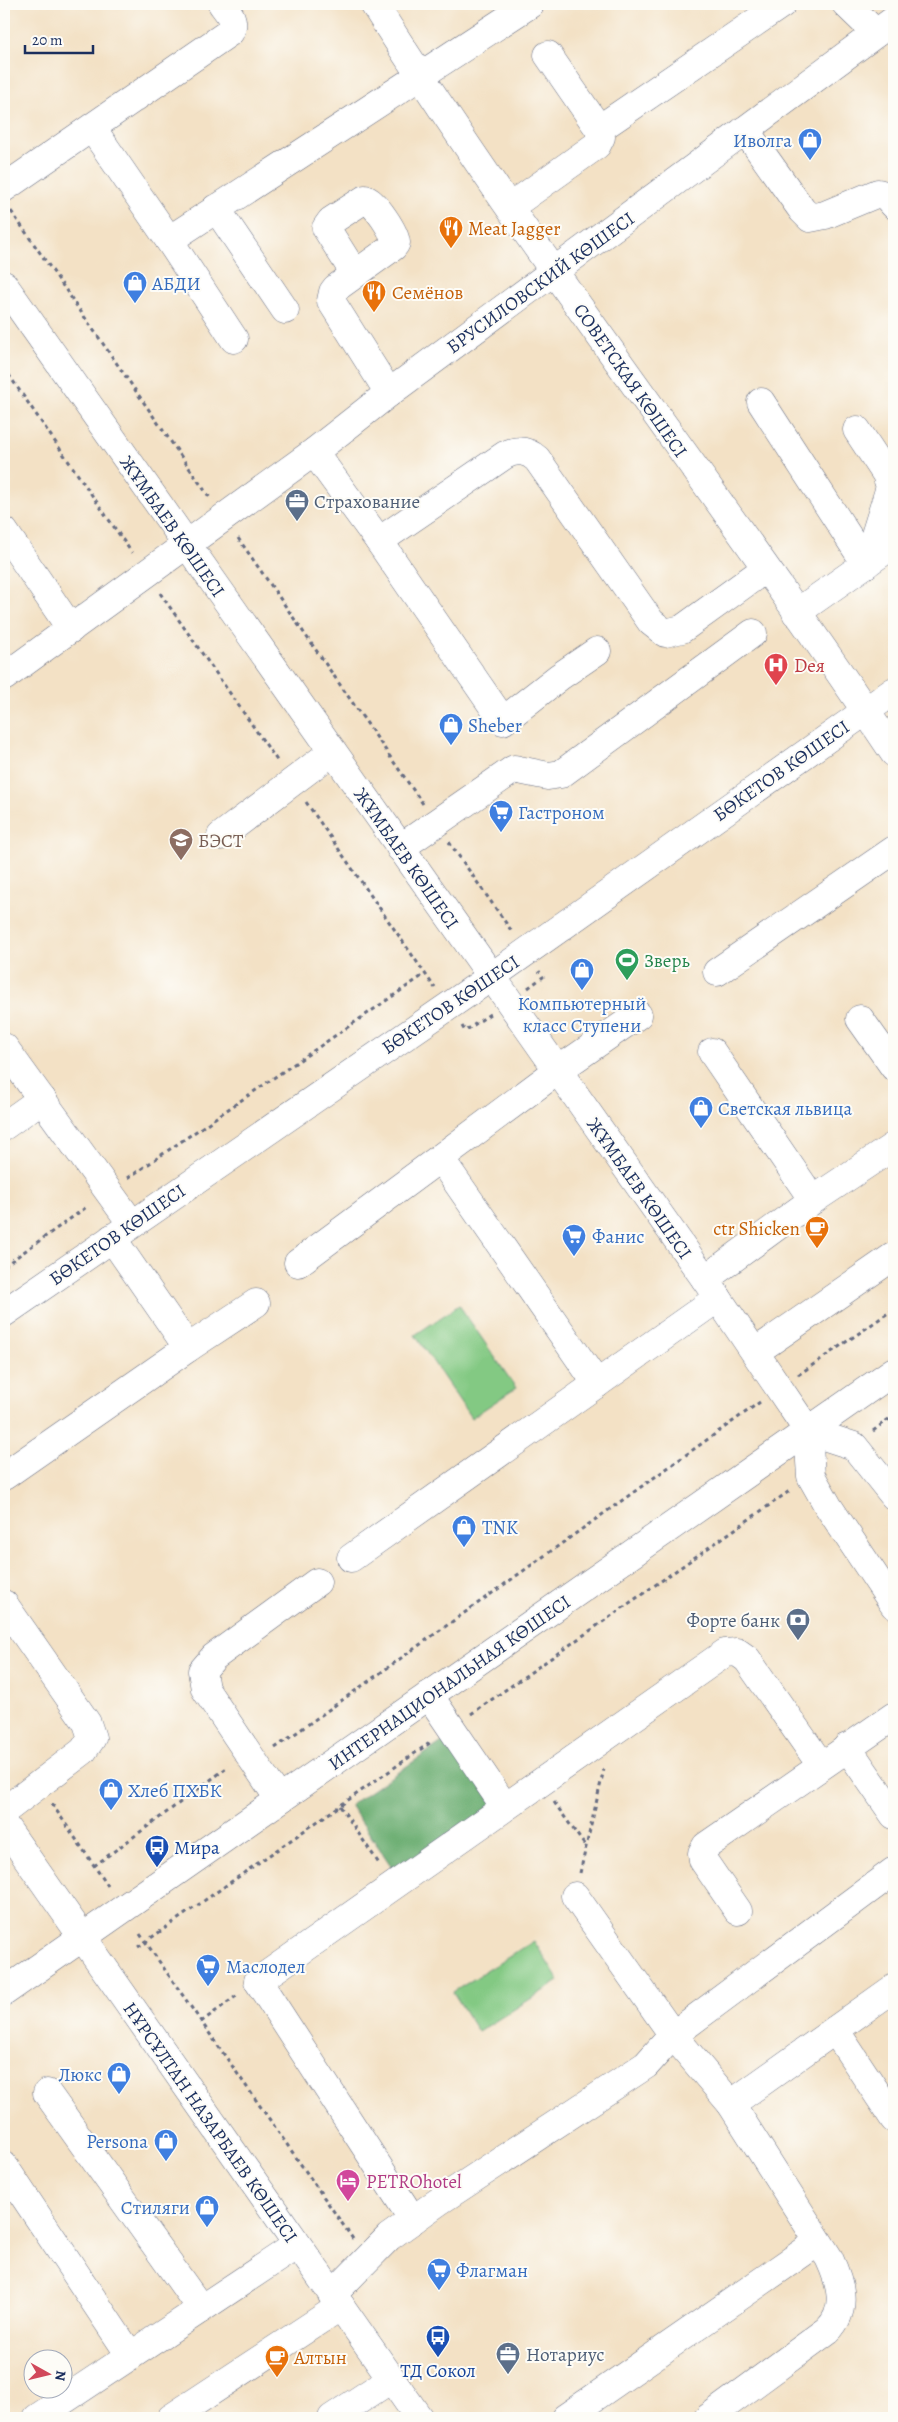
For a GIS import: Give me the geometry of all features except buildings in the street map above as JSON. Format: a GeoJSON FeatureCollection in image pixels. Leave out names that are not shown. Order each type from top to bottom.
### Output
{"type":"FeatureCollection","features":[{"type":"Feature","properties":{"kind":"main road"},"geometry":{"type":"LineString","coordinates":[[7,198],[92,128],[230,32],[233,27],[232,20],[222,4]]}},
{"type":"Feature","properties":{"kind":"main road","name":"СОВЕТСКАЯ КӨШЕСІ"},"geometry":{"type":"LineString","coordinates":[[374,4],[419,76],[554,272],[866,710],[894,753]]}},
{"type":"Feature","properties":{"kind":"main road"},"geometry":{"type":"LineString","coordinates":[[170,240],[216,208],[530,4]]}},
{"type":"Feature","properties":{"kind":"main road"},"geometry":{"type":"LineString","coordinates":[[599,129],[782,4]]}},
{"type":"Feature","properties":{"kind":"main road"},"geometry":{"type":"LineString","coordinates":[[846,4],[885,27]]}},
{"type":"Feature","properties":{"kind":"main road","name":"БРУСИЛОВСКИЙ КӨШЕСІ"},"geometry":{"type":"LineString","coordinates":[[4,677],[146,572],[314,452],[389,393],[885,27]]}},
{"type":"Feature","properties":{"kind":"main road"},"geometry":{"type":"LineString","coordinates":[[510,207],[597,145],[601,137],[599,129],[548,55]]}},
{"type":"Feature","properties":{"kind":"main road"},"geometry":{"type":"LineString","coordinates":[[92,128],[170,240],[234,339]]}},
{"type":"Feature","properties":{"kind":"main road"},"geometry":{"type":"LineString","coordinates":[[745,130],[802,210],[810,218],[825,216],[878,194],[889,198],[894,206]]}},
{"type":"Feature","properties":{"kind":"main road"},"geometry":{"type":"LineString","coordinates":[[216,208],[285,310]]}},
{"type":"Feature","properties":{"kind":"main road"},"geometry":{"type":"LineString","coordinates":[[355,274],[333,292],[332,301],[389,393]]}},
{"type":"Feature","properties":{"kind":"main road","name":"ЖҰМБАЕВ КӨШЕСІ"},"geometry":{"type":"LineString","coordinates":[[4,285],[711,1289],[808,1431]]}},
{"type":"Feature","properties":{"kind":"main road"},"geometry":{"type":"LineString","coordinates":[[761,402],[866,564]]}},
{"type":"Feature","properties":{"kind":"main road"},"geometry":{"type":"LineString","coordinates":[[857,430],[886,474],[890,487],[866,564]]}},
{"type":"Feature","properties":{"kind":"main road"},"geometry":{"type":"LineString","coordinates":[[379,541],[505,455],[521,451],[530,453],[537,459],[651,622],[665,633],[682,629],[766,569]]}},
{"type":"Feature","properties":{"kind":"main road"},"geometry":{"type":"LineString","coordinates":[[314,452],[379,541],[504,722],[597,651]]}},
{"type":"Feature","properties":{"kind":"main road"},"geometry":{"type":"LineString","coordinates":[[4,531],[70,629]]}},
{"type":"Feature","properties":{"kind":"main road"},"geometry":{"type":"LineString","coordinates":[[796,613],[894,544]]}},
{"type":"Feature","properties":{"kind":"main road"},"geometry":{"type":"LineString","coordinates":[[400,848],[514,769],[548,776],[561,774],[753,634]]}},
{"type":"Feature","properties":{"kind":"main road","name":"БӨКЕТОВ КӨШЕСІ"},"geometry":{"type":"LineString","coordinates":[[4,1314],[447,1005],[491,977],[894,690]]}},
{"type":"Feature","properties":{"kind":"main road"},"geometry":{"type":"LineString","coordinates":[[221,836],[332,752]]}},
{"type":"Feature","properties":{"kind":"main road"},"geometry":{"type":"LineString","coordinates":[[716,972],[894,850]]}},
{"type":"Feature","properties":{"kind":"main road"},"geometry":{"type":"LineString","coordinates":[[298,1263],[557,1071],[638,1016]]}},
{"type":"Feature","properties":{"kind":"main road"},"geometry":{"type":"LineString","coordinates":[[860,1019],[894,1068]]}},
{"type":"Feature","properties":{"kind":"main road"},"geometry":{"type":"LineString","coordinates":[[4,1047],[108,1191],[122,1231],[188,1348]]}},
{"type":"Feature","properties":{"kind":"main road"},"geometry":{"type":"LineString","coordinates":[[712,1052],[813,1200]]}},
{"type":"Feature","properties":{"kind":"main road"},"geometry":{"type":"LineString","coordinates":[[4,1126],[42,1100]]}},
{"type":"Feature","properties":{"kind":"main road"},"geometry":{"type":"LineString","coordinates":[[352,1558],[597,1384],[711,1289],[813,1200],[894,1146]]}},
{"type":"Feature","properties":{"kind":"main road"},"geometry":{"type":"LineString","coordinates":[[440,1158],[597,1384]]}},
{"type":"Feature","properties":{"kind":"main road"},"geometry":{"type":"LineString","coordinates":[[755,1352],[894,1256]]}},
{"type":"Feature","properties":{"kind":"main road"},"geometry":{"type":"LineString","coordinates":[[4,1476],[188,1348],[256,1304]]}},
{"type":"Feature","properties":{"kind":"main road","name":"ИНТЕРНАЦИОНАЛЬНАЯ КӨШЕСІ"},"geometry":{"type":"LineString","coordinates":[[4,1992],[894,1371]]}},
{"type":"Feature","properties":{"kind":"main road"},"geometry":{"type":"LineString","coordinates":[[894,1496],[854,1446],[808,1431],[811,1476],[828,1506],[894,1605]]}},
{"type":"Feature","properties":{"kind":"main road"},"geometry":{"type":"LineString","coordinates":[[279,1799],[205,1689],[202,1671],[214,1657],[317,1582]]}},
{"type":"Feature","properties":{"kind":"main road"},"geometry":{"type":"LineString","coordinates":[[4,1604],[90,1730],[92,1738],[83,1752],[4,1811]]}},
{"type":"Feature","properties":{"kind":"main road"},"geometry":{"type":"LineString","coordinates":[[413,2220],[258,1981],[726,1653],[737,1652],[747,1659],[821,1765]]}},
{"type":"Feature","properties":{"kind":"main road"},"geometry":{"type":"LineString","coordinates":[[429,1695],[505,1807]]}},
{"type":"Feature","properties":{"kind":"main road"},"geometry":{"type":"LineString","coordinates":[[738,1911],[706,1866],[702,1853],[713,1841],[894,1716]]}},
{"type":"Feature","properties":{"kind":"main road"},"geometry":{"type":"LineString","coordinates":[[846,1748],[894,1815]]}},
{"type":"Feature","properties":{"kind":"main road","name":"НҰРСҰЛТАН НАЗАРБАЕВ КӨШЕСІ"},"geometry":{"type":"LineString","coordinates":[[4,1825],[419,2418]]}},
{"type":"Feature","properties":{"kind":"main road"},"geometry":{"type":"LineString","coordinates":[[171,2418],[336,2300],[367,2260],[389,2237],[438,2202],[646,2065],[673,2035],[894,1870]]}},
{"type":"Feature","properties":{"kind":"main road"},"geometry":{"type":"LineString","coordinates":[[575,1896],[673,2035],[731,2104],[828,2258],[839,2287],[840,2310],[836,2322],[828,2330],[708,2418]]}},
{"type":"Feature","properties":{"kind":"main road"},"geometry":{"type":"LineString","coordinates":[[731,2104],[894,1988]]}},
{"type":"Feature","properties":{"kind":"main road"},"geometry":{"type":"LineString","coordinates":[[834,2030],[894,2119]]}},
{"type":"Feature","properties":{"kind":"main road"},"geometry":{"type":"LineString","coordinates":[[47,2093],[201,2309]]}},
{"type":"Feature","properties":{"kind":"main road"},"geometry":{"type":"LineString","coordinates":[[4,2166],[130,2354]]}},
{"type":"Feature","properties":{"kind":"main road"},"geometry":{"type":"LineString","coordinates":[[566,2418],[818,2242]]}},
{"type":"Feature","properties":{"kind":"main road"},"geometry":{"type":"LineString","coordinates":[[37,2418],[130,2354],[297,2245]]}},
{"type":"Feature","properties":{"kind":"main road"},"geometry":{"type":"LineString","coordinates":[[332,2418],[391,2379]]}},
{"type":"Feature","properties":{"kind":"path"},"geometry":{"type":"LineString","coordinates":[[7,198],[224,517],[526,952]]}},
{"type":"Feature","properties":{"kind":"path"},"geometry":{"type":"LineString","coordinates":[[4,368],[447,1005]]}},
{"type":"Feature","properties":{"kind":"path"},"geometry":{"type":"LineString","coordinates":[[4,1266],[108,1191],[426,974]]}},
{"type":"Feature","properties":{"kind":"path"},"geometry":{"type":"LineString","coordinates":[[94,1866],[229,1766],[255,1762],[778,1389],[894,1309]]}},
{"type":"Feature","properties":{"kind":"path"},"geometry":{"type":"LineString","coordinates":[[854,1446],[894,1415]]}},
{"type":"Feature","properties":{"kind":"path"},"geometry":{"type":"LineString","coordinates":[[889,1419],[894,1424]]}},
{"type":"Feature","properties":{"kind":"path"},"geometry":{"type":"LineString","coordinates":[[138,1947],[811,1476]]}},
{"type":"Feature","properties":{"kind":"path"},"geometry":{"type":"LineString","coordinates":[[575,1896],[613,1732]]}},
{"type":"Feature","properties":{"kind":"path"},"geometry":{"type":"LineString","coordinates":[[540,1783],[586,1847]]}},
{"type":"Feature","properties":{"kind":"path"},"geometry":{"type":"LineString","coordinates":[[39,1784],[108,1886]]}},
{"type":"Feature","properties":{"kind":"path"},"geometry":{"type":"LineString","coordinates":[[340,1806],[394,1885]]}},
{"type":"Feature","properties":{"kind":"path"},"geometry":{"type":"LineString","coordinates":[[140,1934],[367,2260]]}},
{"type":"Feature","properties":{"kind":"path"},"geometry":{"type":"LineString","coordinates":[[201,2022],[258,1981]]}},
{"type":"Feature","properties":{"kind":"green space"},"geometry":{"type":"Polygon","coordinates":[[[459,1305],[516,1388],[471,1418],[415,1335],[459,1305]]]}},
{"type":"Feature","properties":{"kind":"green space"},"geometry":{"type":"Polygon","coordinates":[[[448,1738],[495,1806],[396,1873],[350,1805],[448,1738]]]}},
{"type":"Feature","properties":{"kind":"green space"},"geometry":{"type":"Polygon","coordinates":[[[534,1941],[559,1981],[478,2032],[453,1992],[534,1941]]]}},
{"type":"Feature","properties":{"kind":"place","name":"Иволга"},"geometry":{"type":"Point","coordinates":[810,161]}},
{"type":"Feature","properties":{"kind":"place","name":"Meat Jagger"},"geometry":{"type":"Point","coordinates":[451,249]}},
{"type":"Feature","properties":{"kind":"place","name":"АБДИ"},"geometry":{"type":"Point","coordinates":[135,304]}},
{"type":"Feature","properties":{"kind":"place","name":"Семёнов"},"geometry":{"type":"Point","coordinates":[374,313]}},
{"type":"Feature","properties":{"kind":"place","name":"Страхование"},"geometry":{"type":"Point","coordinates":[297,522]}},
{"type":"Feature","properties":{"kind":"place","name":"Deя"},"geometry":{"type":"Point","coordinates":[776,686]}},
{"type":"Feature","properties":{"kind":"place","name":"Sheber"},"geometry":{"type":"Point","coordinates":[451,746]}},
{"type":"Feature","properties":{"kind":"place","name":"Гастроном"},"geometry":{"type":"Point","coordinates":[501,833]}},
{"type":"Feature","properties":{"kind":"place","name":"БЭСТ"},"geometry":{"type":"Point","coordinates":[181,861]}},
{"type":"Feature","properties":{"kind":"place","name":"Зверь"},"geometry":{"type":"Point","coordinates":[627,981]}},
{"type":"Feature","properties":{"kind":"place","name":"Компьютерный класс Ступени"},"geometry":{"type":"Point","coordinates":[582,991]}},
{"type":"Feature","properties":{"kind":"place","name":"Светская львица"},"geometry":{"type":"Point","coordinates":[701,1129]}},
{"type":"Feature","properties":{"kind":"place","name":"ctr Shicken"},"geometry":{"type":"Point","coordinates":[817,1249]}},
{"type":"Feature","properties":{"kind":"place","name":"Фанис"},"geometry":{"type":"Point","coordinates":[574,1257]}},
{"type":"Feature","properties":{"kind":"place","name":"TNK"},"geometry":{"type":"Point","coordinates":[464,1548]}},
{"type":"Feature","properties":{"kind":"place","name":"Форте банк"},"geometry":{"type":"Point","coordinates":[798,1641]}},
{"type":"Feature","properties":{"kind":"place","name":"Хлеб ПХБК"},"geometry":{"type":"Point","coordinates":[111,1811]}},
{"type":"Feature","properties":{"kind":"place","name":"Мира"},"geometry":{"type":"Point","coordinates":[157,1868]}},
{"type":"Feature","properties":{"kind":"place","name":"Маслодел"},"geometry":{"type":"Point","coordinates":[208,1987]}},
{"type":"Feature","properties":{"kind":"place","name":"Люкс"},"geometry":{"type":"Point","coordinates":[119,2095]}},
{"type":"Feature","properties":{"kind":"place","name":"Persona"},"geometry":{"type":"Point","coordinates":[166,2162]}},
{"type":"Feature","properties":{"kind":"place","name":"PETROhotel"},"geometry":{"type":"Point","coordinates":[348,2202]}},
{"type":"Feature","properties":{"kind":"place","name":"Стиляги"},"geometry":{"type":"Point","coordinates":[207,2228]}},
{"type":"Feature","properties":{"kind":"place","name":"Флагман"},"geometry":{"type":"Point","coordinates":[439,2291]}},
{"type":"Feature","properties":{"kind":"place","name":"ТД Сокол"},"geometry":{"type":"Point","coordinates":[438,2358]}},
{"type":"Feature","properties":{"kind":"place","name":"Нотариус"},"geometry":{"type":"Point","coordinates":[508,2375]}},
{"type":"Feature","properties":{"kind":"place","name":"Алтын"},"geometry":{"type":"Point","coordinates":[277,2378]}}]}
